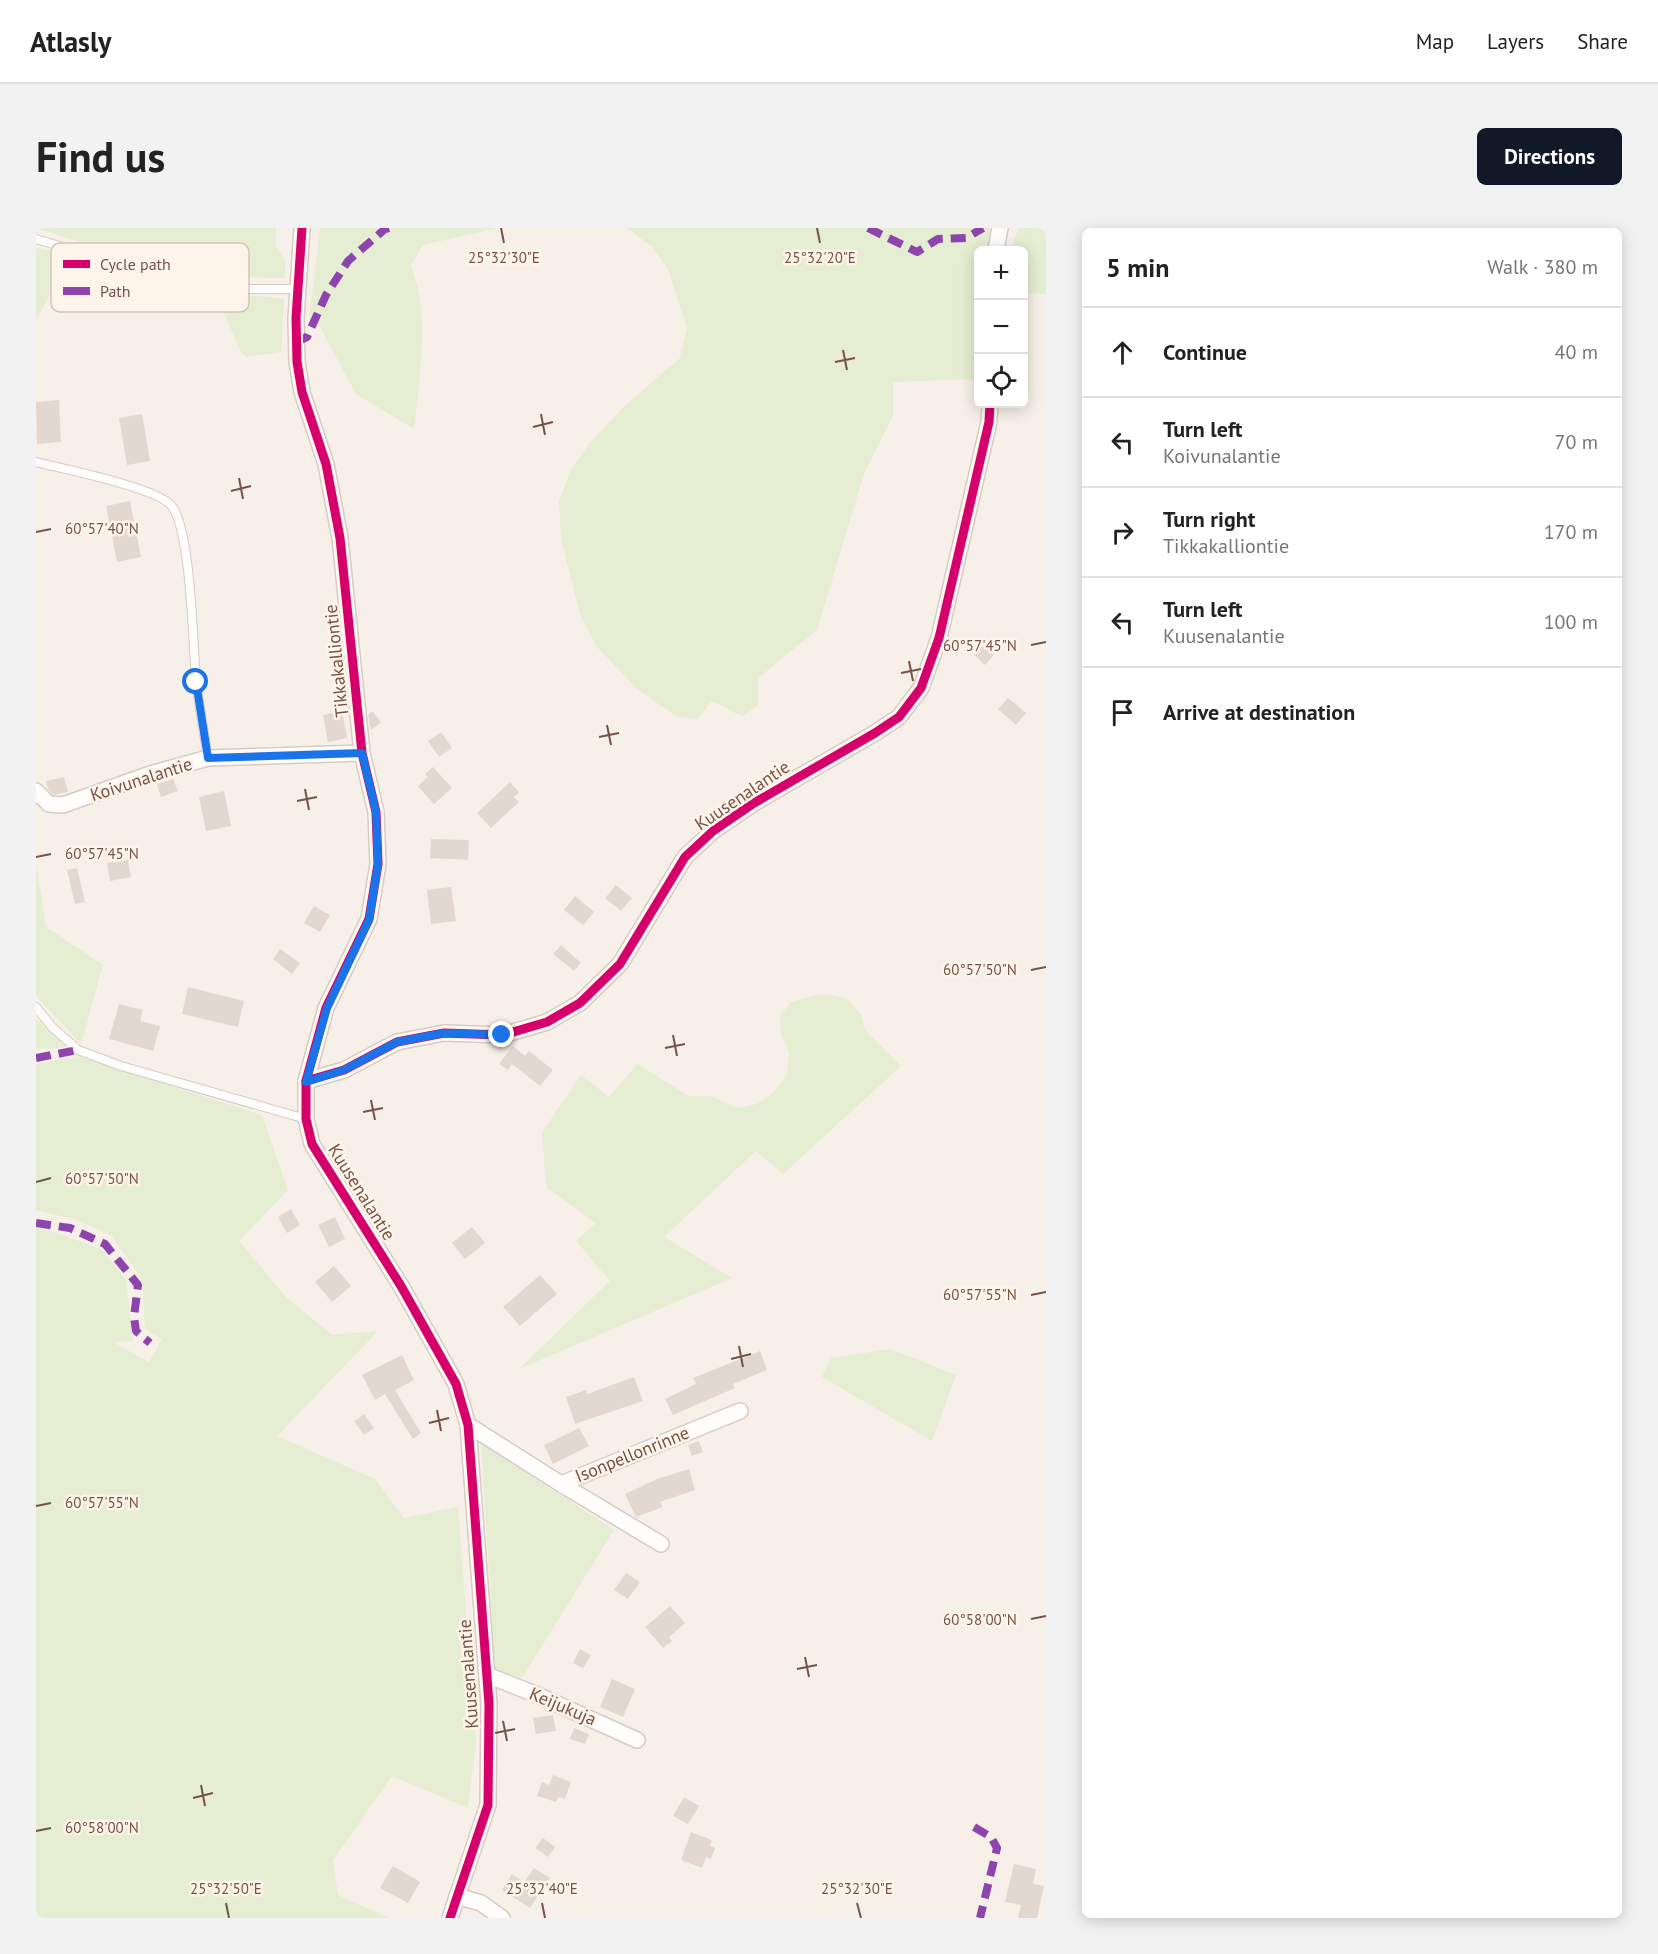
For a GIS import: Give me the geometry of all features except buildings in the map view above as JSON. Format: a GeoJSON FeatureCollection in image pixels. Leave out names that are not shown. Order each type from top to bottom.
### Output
{"type":"FeatureCollection","features":[{"type":"Feature","properties":{"kind":"street","name":"Tikkakalliontie"},"geometry":{"type":"LineString","coordinates":[[302,228],[297,290],[297,362],[303,392],[326,464],[337,518],[362,753],[376,812],[378,864],[369,920],[327,1008],[306,1082]]}},
{"type":"Feature","properties":{"kind":"street"},"geometry":{"type":"LineString","coordinates":[[997,246],[1000,228]]}},
{"type":"Feature","properties":{"kind":"street","name":"Kuusenalantie"},"geometry":{"type":"LineString","coordinates":[[450,1918],[488,1805],[489,1704],[468,1425],[456,1384],[401,1286],[312,1144],[306,1119],[306,1082],[344,1070],[397,1042],[444,1033],[502,1035],[547,1022],[580,1003],[620,964],[685,857],[706,837],[754,803],[899,717],[921,688],[939,638],[989,422],[990,408]]}},
{"type":"Feature","properties":{"kind":"street","name":"Koivunalantie"},"geometry":{"type":"LineString","coordinates":[[36,791],[49,804],[63,805],[150,774],[208,758],[362,753]]}},
{"type":"Feature","properties":{"kind":"street","name":"Isonpellonrinne"},"geometry":{"type":"LineString","coordinates":[[468,1425],[561,1484],[740,1411]]}},
{"type":"Feature","properties":{"kind":"street"},"geometry":{"type":"LineString","coordinates":[[561,1484],[661,1544]]}},
{"type":"Feature","properties":{"kind":"street","name":"Keijukuja"},"geometry":{"type":"LineString","coordinates":[[487,1675],[564,1706],[638,1740]]}},
{"type":"Feature","properties":{"kind":"street"},"geometry":{"type":"LineString","coordinates":[[457,1896],[481,1903],[502,1918]]}},
{"type":"Feature","properties":{"kind":"lane"},"geometry":{"type":"LineString","coordinates":[[36,239],[51,243]]}},
{"type":"Feature","properties":{"kind":"lane"},"geometry":{"type":"LineString","coordinates":[[249,289],[297,290]]}},
{"type":"Feature","properties":{"kind":"lane"},"geometry":{"type":"LineString","coordinates":[[36,462],[148,491],[170,504],[180,519],[191,607],[196,682],[208,758]]}},
{"type":"Feature","properties":{"kind":"lane"},"geometry":{"type":"LineString","coordinates":[[36,1007],[52,1027],[78,1050],[121,1066],[306,1119]]}},
{"type":"Feature","properties":{"kind":"green space"},"geometry":{"type":"Polygon","coordinates":[[[36,228],[276,228],[276,247],[285,260],[285,278],[249,277],[249,243],[82,243],[36,230],[36,228]]]}},
{"type":"Feature","properties":{"kind":"green space"},"geometry":{"type":"Polygon","coordinates":[[[320,228],[498,228],[423,245],[411,265],[419,292],[422,326],[414,429],[356,394],[320,327],[309,320],[320,228]]]}},
{"type":"Feature","properties":{"kind":"green space"},"geometry":{"type":"Polygon","coordinates":[[[627,228],[990,228],[988,246],[974,246],[974,379],[893,382],[893,416],[864,474],[817,630],[758,678],[758,705],[743,716],[711,702],[698,719],[677,717],[636,688],[597,647],[580,614],[561,540],[559,501],[571,470],[591,441],[628,403],[680,358],[687,328],[668,269],[652,247],[627,228]]]}},
{"type":"Feature","properties":{"kind":"green space"},"geometry":{"type":"Polygon","coordinates":[[[1018,228],[1046,228],[1046,294],[1028,293],[1028,246],[1012,246],[1018,228]]]}},
{"type":"Feature","properties":{"kind":"green space"},"geometry":{"type":"Polygon","coordinates":[[[36,248],[51,250],[51,293],[36,320],[36,248]]]}},
{"type":"Feature","properties":{"kind":"green space"},"geometry":{"type":"Polygon","coordinates":[[[249,296],[284,299],[281,352],[246,357],[240,350],[223,312],[249,312],[249,296]]]}},
{"type":"Feature","properties":{"kind":"green space"},"geometry":{"type":"Polygon","coordinates":[[[36,863],[46,927],[103,965],[81,1044],[36,996],[36,863]]]}},
{"type":"Feature","properties":{"kind":"green space"},"geometry":{"type":"Polygon","coordinates":[[[821,994],[846,998],[861,1014],[865,1030],[901,1066],[783,1174],[756,1151],[664,1237],[732,1278],[519,1369],[610,1281],[576,1241],[596,1223],[546,1187],[542,1132],[581,1075],[609,1097],[637,1064],[689,1096],[711,1096],[737,1108],[757,1104],[773,1093],[787,1074],[789,1052],[781,1034],[780,1016],[791,1002],[821,994]]]}},
{"type":"Feature","properties":{"kind":"green space"},"geometry":{"type":"Polygon","coordinates":[[[36,1018],[66,1047],[36,1049],[36,1018]]]}},
{"type":"Feature","properties":{"kind":"green space"},"geometry":{"type":"Polygon","coordinates":[[[77,1056],[262,1115],[288,1190],[239,1241],[287,1298],[332,1335],[378,1331],[277,1436],[375,1479],[404,1518],[458,1507],[476,1742],[468,1808],[392,1776],[333,1860],[338,1895],[389,1918],[36,1918],[36,1227],[103,1250],[126,1280],[133,1341],[113,1342],[149,1362],[162,1339],[145,1329],[142,1279],[111,1235],[73,1219],[36,1210],[36,1064],[77,1056]]]}},
{"type":"Feature","properties":{"kind":"green space"},"geometry":{"type":"Polygon","coordinates":[[[891,1349],[956,1375],[932,1441],[822,1377],[831,1358],[891,1349]]]}},
{"type":"Feature","properties":{"kind":"green space"},"geometry":{"type":"Polygon","coordinates":[[[481,1443],[614,1530],[522,1678],[495,1670],[481,1443]]]}},
{"type":"Feature","properties":{"kind":"marked path"},"geometry":{"type":"LineString","coordinates":[[296,342],[307,337],[326,295],[348,261],[389,228]]}},
{"type":"Feature","properties":{"kind":"marked path"},"geometry":{"type":"LineString","coordinates":[[868,228],[917,252],[938,239],[966,238],[983,228]]}},
{"type":"Feature","properties":{"kind":"marked path"},"geometry":{"type":"LineString","coordinates":[[36,1058],[78,1050]]}},
{"type":"Feature","properties":{"kind":"marked path"},"geometry":{"type":"LineString","coordinates":[[36,1223],[70,1228],[105,1244],[138,1285],[134,1317],[136,1331],[150,1343]]}},
{"type":"Feature","properties":{"kind":"marked path"},"geometry":{"type":"LineString","coordinates":[[974,1827],[991,1837],[997,1848],[980,1918]]}},
{"type":"Feature","properties":{"kind":"cycle path"},"geometry":{"type":"LineString","coordinates":[[302,228],[296,318],[297,362],[302,392],[326,464],[340,538],[362,753],[376,812],[378,864],[369,919],[326,1008],[306,1081]]}},
{"type":"Feature","properties":{"kind":"cycle path"},"geometry":{"type":"LineString","coordinates":[[450,1918],[488,1805],[489,1704],[468,1425],[456,1384],[401,1286],[312,1144],[306,1119],[306,1081],[344,1070],[397,1042],[444,1033],[503,1035],[547,1022],[580,1003],[620,964],[685,857],[713,831],[754,803],[899,717],[921,688],[939,638],[989,422],[990,408]]}},
{"type":"Feature","properties":{"kind":"route"},"geometry":{"type":"LineString","coordinates":[[196,682],[208,758],[362,753],[376,812],[378,864],[369,920],[327,1008],[306,1082],[344,1070],[397,1042],[444,1033],[502,1035]]}}]}
